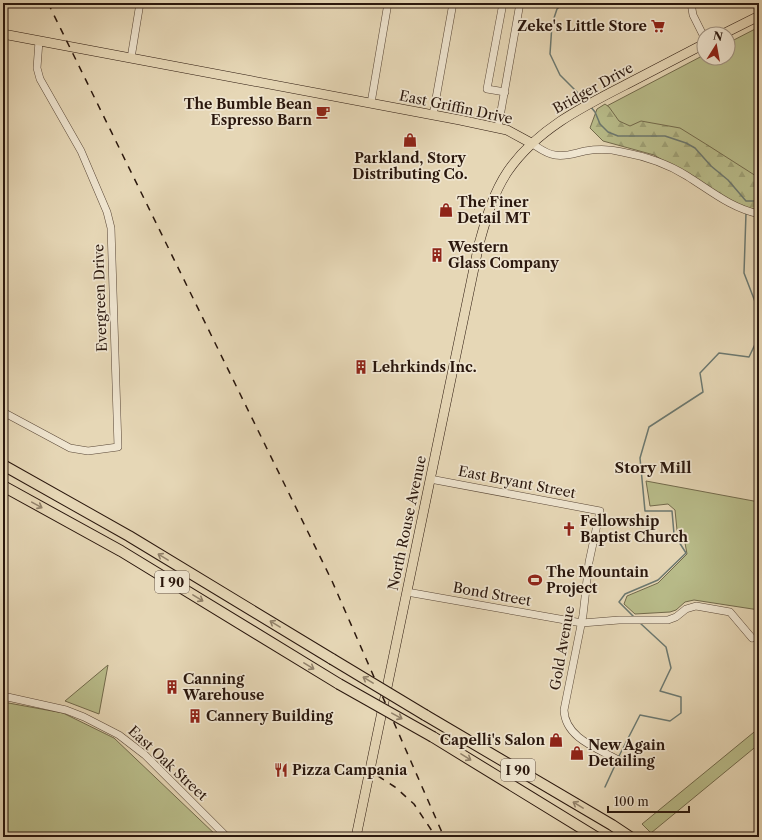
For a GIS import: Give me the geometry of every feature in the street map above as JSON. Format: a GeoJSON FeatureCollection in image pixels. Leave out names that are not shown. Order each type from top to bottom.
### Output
{"type":"FeatureCollection","features":[{"type":"Feature","properties":{"kind":"highway","name":"I 90"},"geometry":{"type":"LineString","coordinates":[[3,465],[135,540],[630,837]]}},
{"type":"Feature","properties":{"kind":"highway","name":"I 90"},"geometry":{"type":"LineString","coordinates":[[3,486],[121,551],[339,684],[433,737],[596,837]]}},
{"type":"Feature","properties":{"kind":"main road"},"geometry":{"type":"LineString","coordinates":[[736,28],[759,16]]}},
{"type":"Feature","properties":{"kind":"main road","name":"East Griffin Drive"},"geometry":{"type":"LineString","coordinates":[[3,34],[498,128],[516,134],[531,143]]}},
{"type":"Feature","properties":{"kind":"main road","name":"Bridger Drive"},"geometry":{"type":"LineString","coordinates":[[488,215],[494,196],[507,173],[531,143],[580,108],[696,48]]}},
{"type":"Feature","properties":{"kind":"main road","name":"North Rouse Avenue"},"geometry":{"type":"LineString","coordinates":[[356,837],[479,244],[488,215]]}},
{"type":"Feature","properties":{"kind":"street"},"geometry":{"type":"LineString","coordinates":[[131,58],[140,3]]}},
{"type":"Feature","properties":{"kind":"street"},"geometry":{"type":"LineString","coordinates":[[371,103],[388,3]]}},
{"type":"Feature","properties":{"kind":"street"},"geometry":{"type":"LineString","coordinates":[[433,115],[452,3]]}},
{"type":"Feature","properties":{"kind":"street"},"geometry":{"type":"LineString","coordinates":[[503,3],[487,89],[505,92]]}},
{"type":"Feature","properties":{"kind":"street"},"geometry":{"type":"LineString","coordinates":[[498,128],[520,3]]}},
{"type":"Feature","properties":{"kind":"street"},"geometry":{"type":"LineString","coordinates":[[691,3],[693,15],[698,26]]}},
{"type":"Feature","properties":{"kind":"street","name":"Evergreen Drive"},"geometry":{"type":"LineString","coordinates":[[3,412],[70,448],[88,451],[118,447],[111,228],[107,212],[81,151],[40,79],[37,68],[39,41]]}},
{"type":"Feature","properties":{"kind":"street","name":"East Griffin Drive"},"geometry":{"type":"LineString","coordinates":[[531,143],[545,152],[555,155],[568,155],[585,151],[600,150],[621,152],[659,162],[686,175],[729,203],[759,214]]}},
{"type":"Feature","properties":{"kind":"street","name":"East Bryant Street"},"geometry":{"type":"LineString","coordinates":[[430,479],[600,511]]}},
{"type":"Feature","properties":{"kind":"street","name":"Gold Avenue"},"geometry":{"type":"LineString","coordinates":[[600,511],[586,580],[581,623],[564,716],[576,736],[622,762]]}},
{"type":"Feature","properties":{"kind":"street","name":"Bond Street"},"geometry":{"type":"LineString","coordinates":[[407,592],[581,623],[670,619],[676,617],[686,608],[696,606],[730,612],[752,638]]}},
{"type":"Feature","properties":{"kind":"street","name":"East Oak Street"},"geometry":{"type":"LineString","coordinates":[[3,696],[66,710],[119,734],[145,756],[227,837]]}},
{"type":"Feature","properties":{"kind":"green space"},"geometry":{"type":"Polygon","coordinates":[[[759,27],[759,207],[740,203],[601,109],[696,59],[696,66],[736,66],[736,39],[759,27]]]}},
{"type":"Feature","properties":{"kind":"green space"},"geometry":{"type":"Polygon","coordinates":[[[605,104],[619,121],[630,126],[641,121],[680,128],[756,176],[759,176],[759,211],[738,205],[654,155],[603,141],[590,128],[597,109],[605,104]]]}},
{"type":"Feature","properties":{"kind":"green space"},"geometry":{"type":"Polygon","coordinates":[[[646,481],[759,502],[759,610],[694,600],[685,602],[676,610],[670,612],[635,614],[624,604],[627,596],[658,583],[687,554],[685,543],[677,530],[675,510],[668,504],[650,506],[646,481]]]}},
{"type":"Feature","properties":{"kind":"green space"},"geometry":{"type":"Polygon","coordinates":[[[108,665],[99,714],[65,701],[108,665]]]}},
{"type":"Feature","properties":{"kind":"green space"},"geometry":{"type":"Polygon","coordinates":[[[3,702],[63,713],[114,738],[218,837],[3,837],[3,702]]]}},
{"type":"Feature","properties":{"kind":"green space"},"geometry":{"type":"Polygon","coordinates":[[[759,728],[759,744],[651,833],[642,824],[759,728]]]}},
{"type":"Feature","properties":{"kind":"waterway"},"geometry":{"type":"LineString","coordinates":[[564,3],[557,9],[552,24],[550,54],[560,75],[587,102]]}},
{"type":"Feature","properties":{"kind":"waterway"},"geometry":{"type":"LineString","coordinates":[[590,106],[595,112],[600,124],[608,132],[618,136],[665,136],[686,143],[695,148],[711,166],[728,180],[746,201],[759,201]]}},
{"type":"Feature","properties":{"kind":"waterway"},"geometry":{"type":"LineString","coordinates":[[746,213],[744,273],[759,312]]}},
{"type":"Feature","properties":{"kind":"waterway"},"geometry":{"type":"LineString","coordinates":[[634,617],[619,602],[625,594],[658,580],[686,553],[674,534],[672,511],[645,511],[640,458],[649,427],[703,392],[700,373],[719,353],[749,357],[759,336]]}},
{"type":"Feature","properties":{"kind":"waterway"},"geometry":{"type":"LineString","coordinates":[[618,758],[640,715],[670,721],[681,713],[681,697],[660,691],[671,668],[666,647],[640,623]]}},
{"type":"Feature","properties":{"kind":"waterway"},"geometry":{"type":"LineString","coordinates":[[605,787],[617,761]]}},
{"type":"Feature","properties":{"kind":"railway"},"geometry":{"type":"LineString","coordinates":[[48,3],[332,581],[444,837]]}},
{"type":"Feature","properties":{"kind":"railway"},"geometry":{"type":"LineString","coordinates":[[378,776],[395,787],[414,804],[436,837]]}},
{"type":"Feature","properties":{"kind":"place","name":"Zeke's Little Store"},"geometry":{"type":"Point","coordinates":[658,26]}},
{"type":"Feature","properties":{"kind":"place","name":"The Bumble Bean Espresso Barn"},"geometry":{"type":"Point","coordinates":[323,112]}},
{"type":"Feature","properties":{"kind":"place","name":"Parkland, Story Distributing Co."},"geometry":{"type":"Point","coordinates":[410,140]}},
{"type":"Feature","properties":{"kind":"place","name":"The Finer Detail MT"},"geometry":{"type":"Point","coordinates":[446,210]}},
{"type":"Feature","properties":{"kind":"place","name":"Western Glass Company"},"geometry":{"type":"Point","coordinates":[437,255]}},
{"type":"Feature","properties":{"kind":"place","name":"Lehrkinds Inc."},"geometry":{"type":"Point","coordinates":[361,367]}},
{"type":"Feature","properties":{"kind":"place","name":"Fellowship Baptist Church"},"geometry":{"type":"Point","coordinates":[569,529]}},
{"type":"Feature","properties":{"kind":"place","name":"The Mountain Project"},"geometry":{"type":"Point","coordinates":[535,580]}},
{"type":"Feature","properties":{"kind":"place","name":"Canning Warehouse"},"geometry":{"type":"Point","coordinates":[172,687]}},
{"type":"Feature","properties":{"kind":"place","name":"Cannery Building"},"geometry":{"type":"Point","coordinates":[195,716]}},
{"type":"Feature","properties":{"kind":"place","name":"Capelli's Salon"},"geometry":{"type":"Point","coordinates":[556,740]}},
{"type":"Feature","properties":{"kind":"place","name":"New Again Detailing"},"geometry":{"type":"Point","coordinates":[577,753]}},
{"type":"Feature","properties":{"kind":"place","name":"Pizza Campania"},"geometry":{"type":"Point","coordinates":[281,770]}},
{"type":"Feature","properties":{"kind":"district","name":"Story Mill"},"geometry":{"type":"Point","coordinates":[653,468]}}]}
